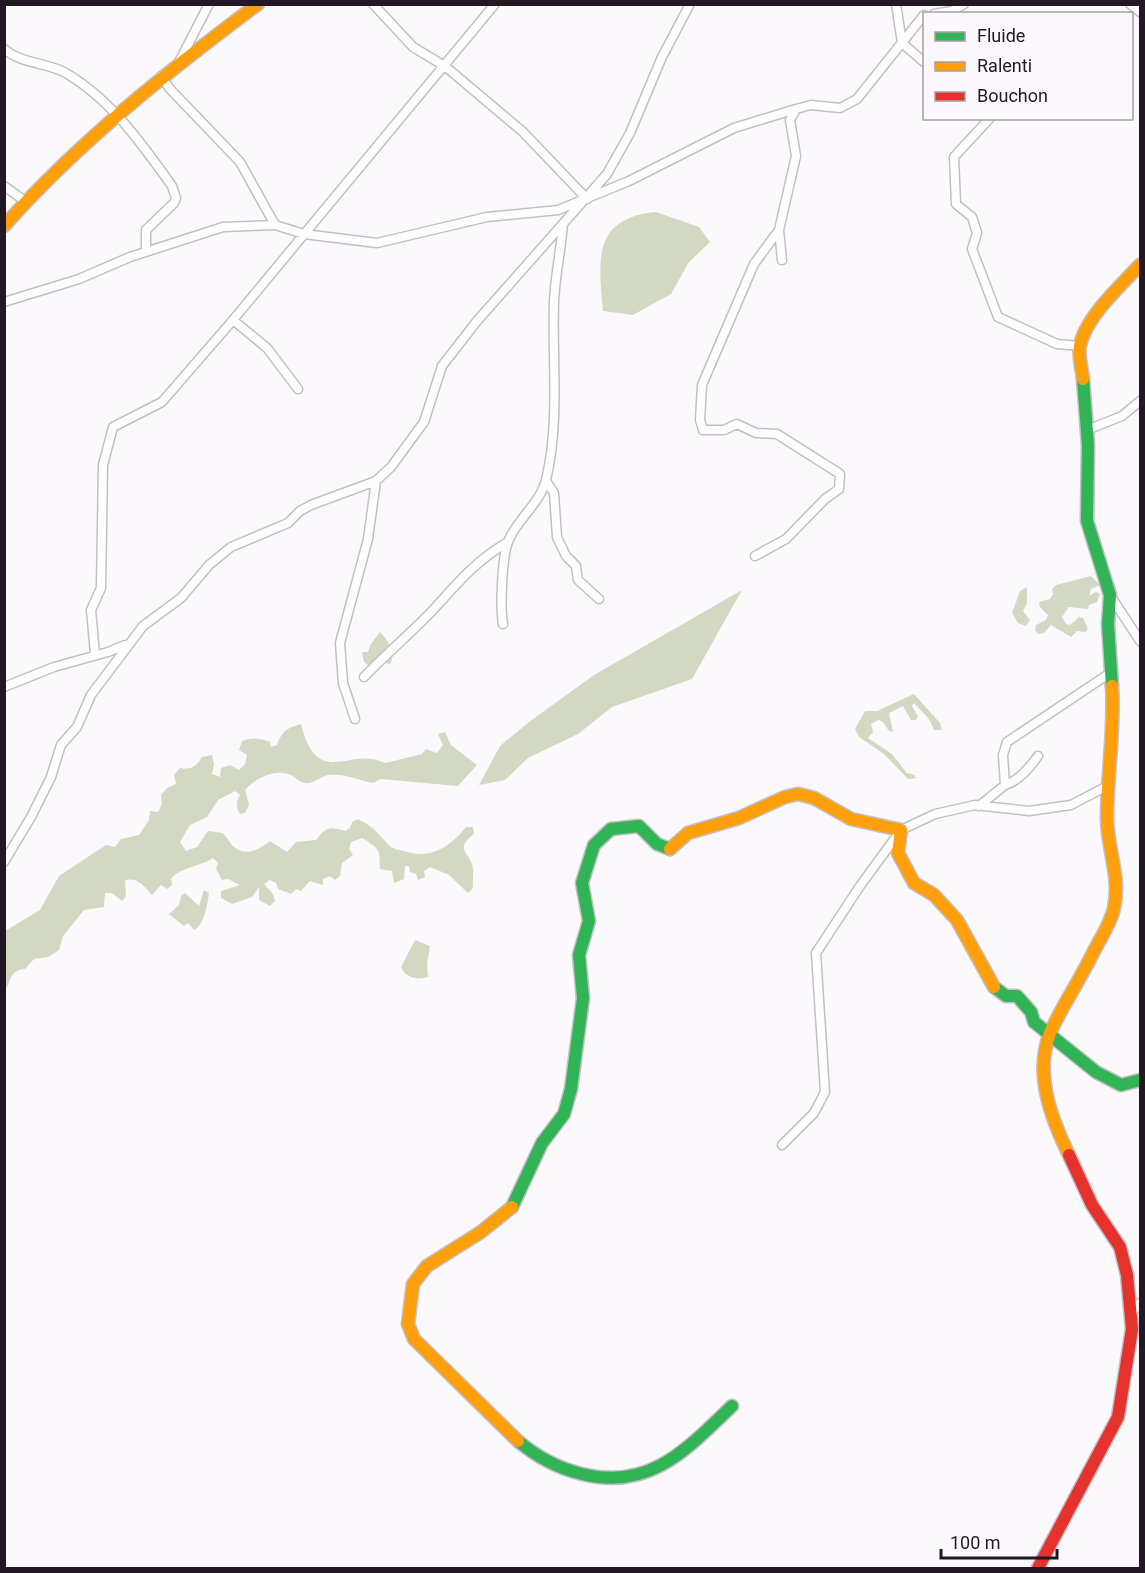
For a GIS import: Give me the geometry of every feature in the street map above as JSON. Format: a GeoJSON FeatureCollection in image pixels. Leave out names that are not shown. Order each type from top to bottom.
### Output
{"type":"FeatureCollection","features":[{"type":"Feature","properties":{"kind":"street"},"geometry":{"type":"LineString","coordinates":[[178,63],[209,4]]}},
{"type":"Feature","properties":{"kind":"street"},"geometry":{"type":"LineString","coordinates":[[4,226],[26,201],[115,113],[258,4]]}},
{"type":"Feature","properties":{"kind":"street"},"geometry":{"type":"LineString","coordinates":[[373,4],[413,47],[446,67],[523,132],[587,199]]}},
{"type":"Feature","properties":{"kind":"street"},"geometry":{"type":"LineString","coordinates":[[95,654],[91,610],[101,588],[103,465],[113,427],[162,402],[234,320],[446,67],[495,4]]}},
{"type":"Feature","properties":{"kind":"street"},"geometry":{"type":"LineString","coordinates":[[4,862],[31,817],[51,777],[61,745],[77,727],[91,695],[143,626],[181,598],[209,565],[231,547],[288,523],[300,511],[311,505],[376,481],[391,467],[424,422],[442,366],[477,321],[607,174],[630,133],[662,57],[690,4]]}},
{"type":"Feature","properties":{"kind":"street"},"geometry":{"type":"LineString","coordinates":[[896,4],[902,44],[923,61]]}},
{"type":"Feature","properties":{"kind":"street"},"geometry":{"type":"LineString","coordinates":[[946,12],[964,4]]}},
{"type":"Feature","properties":{"kind":"street"},"geometry":{"type":"LineString","coordinates":[[1130,4],[1140,12]]}},
{"type":"Feature","properties":{"kind":"street"},"geometry":{"type":"LineString","coordinates":[[4,302],[79,279],[146,252],[223,227],[275,225],[304,234],[378,243],[487,217],[558,210],[587,199],[734,128],[811,105],[840,108],[857,99],[923,16]]}},
{"type":"Feature","properties":{"kind":"street"},"geometry":{"type":"LineString","coordinates":[[4,49],[14,57],[62,71],[89,89],[115,113],[154,160],[172,186],[177,198],[147,230],[146,252]]}},
{"type":"Feature","properties":{"kind":"street"},"geometry":{"type":"LineString","coordinates":[[161,76],[170,89],[240,162],[275,225]]}},
{"type":"Feature","properties":{"kind":"street"},"geometry":{"type":"LineString","coordinates":[[782,260],[779,230],[796,156],[790,120],[796,109]]}},
{"type":"Feature","properties":{"kind":"street"},"geometry":{"type":"LineString","coordinates":[[988,120],[954,157],[956,204],[972,217],[977,233],[972,249],[980,273],[998,317],[1057,344],[1080,346]]}},
{"type":"Feature","properties":{"kind":"street"},"geometry":{"type":"LineString","coordinates":[[4,186],[26,201]]}},
{"type":"Feature","properties":{"kind":"street"},"geometry":{"type":"LineString","coordinates":[[364,677],[432,611],[453,585],[489,553],[508,542],[534,504],[546,481],[556,356],[554,300],[563,224]]}},
{"type":"Feature","properties":{"kind":"street"},"geometry":{"type":"LineString","coordinates":[[755,556],[786,538],[825,499],[839,489],[840,474],[777,434],[756,433],[737,424],[724,430],[703,430],[700,420],[702,385],[754,264],[779,230]]}},
{"type":"Feature","properties":{"kind":"street"},"geometry":{"type":"LineString","coordinates":[[1140,265],[1095,315],[1085,330],[1080,346],[1088,449],[1087,521],[1110,595],[1140,640]]}},
{"type":"Feature","properties":{"kind":"street"},"geometry":{"type":"LineString","coordinates":[[234,320],[267,348],[298,389]]}},
{"type":"Feature","properties":{"kind":"street"},"geometry":{"type":"LineString","coordinates":[[1087,430],[1122,416],[1140,401]]}},
{"type":"Feature","properties":{"kind":"street"},"geometry":{"type":"LineString","coordinates":[[355,719],[343,683],[340,643],[368,539],[376,481]]}},
{"type":"Feature","properties":{"kind":"street"},"geometry":{"type":"LineString","coordinates":[[546,481],[554,493],[557,537],[566,556],[576,566],[578,580],[599,599]]}},
{"type":"Feature","properties":{"kind":"street"},"geometry":{"type":"LineString","coordinates":[[503,624],[501,612],[508,542]]}},
{"type":"Feature","properties":{"kind":"street"},"geometry":{"type":"LineString","coordinates":[[1038,1569],[1118,1417],[1132,1329],[1138,1306],[1120,1246],[1092,1205],[1056,1128],[1046,1096],[1044,1064],[1050,1034],[1078,986],[1114,910],[1117,886],[1107,819],[1114,717],[1113,671],[1108,624],[1110,595]]}},
{"type":"Feature","properties":{"kind":"street"},"geometry":{"type":"LineString","coordinates":[[4,687],[54,667],[116,650],[130,641]]}},
{"type":"Feature","properties":{"kind":"street"},"geometry":{"type":"LineString","coordinates":[[1005,785],[1004,755],[1007,742],[1113,671]]}},
{"type":"Feature","properties":{"kind":"street"},"geometry":{"type":"LineString","coordinates":[[979,806],[1005,785],[1012,783],[1030,767],[1038,756]]}},
{"type":"Feature","properties":{"kind":"street"},"geometry":{"type":"LineString","coordinates":[[782,1144],[814,1113],[825,1092],[816,953],[865,878],[901,830],[935,814],[979,806],[1029,811],[1071,805],[1109,785]]}},
{"type":"Feature","properties":{"kind":"street"},"geometry":{"type":"LineString","coordinates":[[732,1406],[696,1440],[656,1469],[630,1478],[605,1480],[570,1471],[539,1458],[518,1441],[414,1339],[408,1324],[413,1284],[427,1266],[481,1232],[512,1207],[542,1143],[564,1114],[571,1089],[583,998],[579,956],[589,921],[582,883],[594,845],[611,829],[639,826],[657,844],[669,850],[688,833],[739,818],[785,797],[798,794],[814,798],[851,819],[901,830]]}},
{"type":"Feature","properties":{"kind":"street"},"geometry":{"type":"LineString","coordinates":[[901,830],[898,854],[914,883],[934,895],[957,921],[994,987],[1006,996],[1017,996],[1031,1012],[1034,1022],[1096,1072],[1122,1085],[1140,1080]]}},
{"type":"Feature","properties":{"kind":"green space"},"geometry":{"type":"Polygon","coordinates":[[[656,212],[699,227],[710,242],[689,262],[671,294],[633,315],[603,311],[601,258],[610,232],[620,223],[635,216],[656,212]]]}},
{"type":"Feature","properties":{"kind":"green space"},"geometry":{"type":"Polygon","coordinates":[[[1091,576],[1100,585],[1091,589],[1089,596],[1096,592],[1100,594],[1097,602],[1089,605],[1088,609],[1069,607],[1062,617],[1066,624],[1070,625],[1079,617],[1083,618],[1088,629],[1085,632],[1077,631],[1071,637],[1051,625],[1044,633],[1038,634],[1035,630],[1036,625],[1046,620],[1048,615],[1040,607],[1039,602],[1050,599],[1053,594],[1052,589],[1056,585],[1091,576]]]}},
{"type":"Feature","properties":{"kind":"green space"},"geometry":{"type":"Polygon","coordinates":[[[1027,587],[1027,603],[1023,611],[1030,620],[1026,626],[1018,623],[1012,613],[1020,591],[1027,587]]]}},
{"type":"Feature","properties":{"kind":"green space"},"geometry":{"type":"Polygon","coordinates":[[[742,590],[692,679],[612,707],[578,734],[528,758],[505,780],[479,785],[500,746],[529,722],[594,675],[742,590]]]}},
{"type":"Feature","properties":{"kind":"green space"},"geometry":{"type":"Polygon","coordinates":[[[380,632],[390,647],[392,660],[390,664],[381,662],[369,666],[364,662],[362,652],[368,652],[370,645],[380,632]]]}},
{"type":"Feature","properties":{"kind":"green space"},"geometry":{"type":"Polygon","coordinates":[[[914,694],[940,723],[942,730],[934,730],[929,719],[914,703],[912,706],[918,717],[916,720],[911,720],[903,706],[889,713],[893,732],[878,720],[871,724],[873,732],[868,738],[892,754],[907,773],[916,778],[908,779],[884,754],[859,737],[855,729],[865,711],[877,711],[914,694]]]}},
{"type":"Feature","properties":{"kind":"green space"},"geometry":{"type":"Polygon","coordinates":[[[301,724],[308,744],[316,756],[326,761],[372,759],[385,763],[422,754],[426,749],[437,753],[443,745],[438,734],[445,732],[451,745],[477,765],[458,786],[381,779],[373,783],[334,775],[307,783],[285,773],[266,775],[245,790],[249,805],[245,813],[240,814],[239,812],[237,802],[240,795],[235,791],[218,800],[207,817],[190,825],[180,842],[186,851],[197,847],[208,831],[222,833],[239,850],[248,852],[270,841],[287,852],[296,842],[316,840],[322,832],[328,829],[335,828],[345,831],[350,828],[352,822],[358,819],[373,828],[392,847],[416,854],[425,854],[447,845],[466,827],[473,827],[474,834],[468,839],[464,848],[472,863],[473,888],[468,893],[449,875],[430,867],[424,871],[425,877],[418,880],[416,874],[410,872],[409,866],[405,866],[404,879],[394,883],[392,871],[380,869],[379,854],[376,848],[362,838],[351,842],[349,849],[353,855],[342,863],[340,876],[335,880],[330,876],[323,879],[323,885],[310,881],[301,891],[296,889],[291,894],[278,889],[276,883],[270,880],[264,884],[273,894],[275,901],[270,906],[259,900],[259,887],[252,897],[232,904],[221,898],[221,891],[240,885],[228,879],[222,880],[216,869],[218,863],[213,858],[175,875],[171,879],[172,885],[167,889],[161,885],[152,895],[137,881],[125,880],[126,896],[122,901],[112,893],[105,893],[104,907],[84,910],[63,936],[59,950],[48,957],[34,959],[25,969],[13,974],[5,991],[5,931],[40,910],[59,876],[106,845],[115,847],[121,839],[139,835],[149,820],[150,811],[158,812],[162,804],[161,795],[167,788],[176,784],[174,775],[180,768],[193,767],[202,757],[212,755],[214,765],[212,774],[220,777],[221,768],[230,765],[239,770],[245,764],[247,755],[239,750],[242,741],[260,739],[270,742],[271,747],[277,745],[286,731],[301,724]]]}},
{"type":"Feature","properties":{"kind":"green space"},"geometry":{"type":"Polygon","coordinates":[[[204,890],[209,893],[206,908],[201,923],[194,930],[188,923],[184,926],[169,914],[179,905],[181,896],[185,893],[199,906],[204,890]]]}},
{"type":"Feature","properties":{"kind":"green space"},"geometry":{"type":"Polygon","coordinates":[[[415,940],[430,946],[427,964],[428,977],[413,978],[401,967],[415,940]]]}},
{"type":"Feature","properties":{"kind":"traffic: fast"},"geometry":{"type":"LineString","coordinates":[[1083,379],[1088,445],[1087,521],[1110,595],[1108,624],[1112,686]]}},
{"type":"Feature","properties":{"kind":"traffic: fast"},"geometry":{"type":"LineString","coordinates":[[512,1207],[542,1143],[564,1114],[571,1089],[583,998],[579,955],[589,921],[582,883],[594,845],[611,829],[639,826],[657,844],[670,849]]}},
{"type":"Feature","properties":{"kind":"traffic: fast"},"geometry":{"type":"LineString","coordinates":[[994,987],[1006,996],[1017,996],[1031,1012],[1034,1022],[1096,1072],[1121,1085],[1140,1080]]}},
{"type":"Feature","properties":{"kind":"traffic: fast"},"geometry":{"type":"LineString","coordinates":[[518,1441],[532,1452],[573,1472],[606,1478],[628,1477],[647,1471],[683,1451],[732,1406]]}},
{"type":"Feature","properties":{"kind":"traffic: slow"},"geometry":{"type":"LineString","coordinates":[[4,226],[94,136],[191,55],[258,4]]}},
{"type":"Feature","properties":{"kind":"traffic: slow"},"geometry":{"type":"LineString","coordinates":[[1083,379],[1079,354],[1083,335],[1096,313],[1140,265]]}},
{"type":"Feature","properties":{"kind":"traffic: slow"},"geometry":{"type":"LineString","coordinates":[[1069,1155],[1056,1126],[1047,1096],[1044,1080],[1045,1048],[1050,1033],[1105,931],[1114,908],[1116,885],[1107,818],[1112,686]]}},
{"type":"Feature","properties":{"kind":"traffic: slow"},"geometry":{"type":"LineString","coordinates":[[670,849],[688,833],[739,818],[785,797],[798,794],[814,798],[851,819],[901,830],[898,853],[914,883],[934,895],[957,920],[994,987]]}},
{"type":"Feature","properties":{"kind":"traffic: slow"},"geometry":{"type":"LineString","coordinates":[[512,1207],[481,1232],[427,1266],[413,1284],[408,1324],[414,1339],[518,1441]]}},
{"type":"Feature","properties":{"kind":"traffic: jam"},"geometry":{"type":"LineString","coordinates":[[1038,1568],[1118,1417],[1132,1329],[1127,1275],[1120,1247],[1092,1205],[1069,1155]]}}]}
